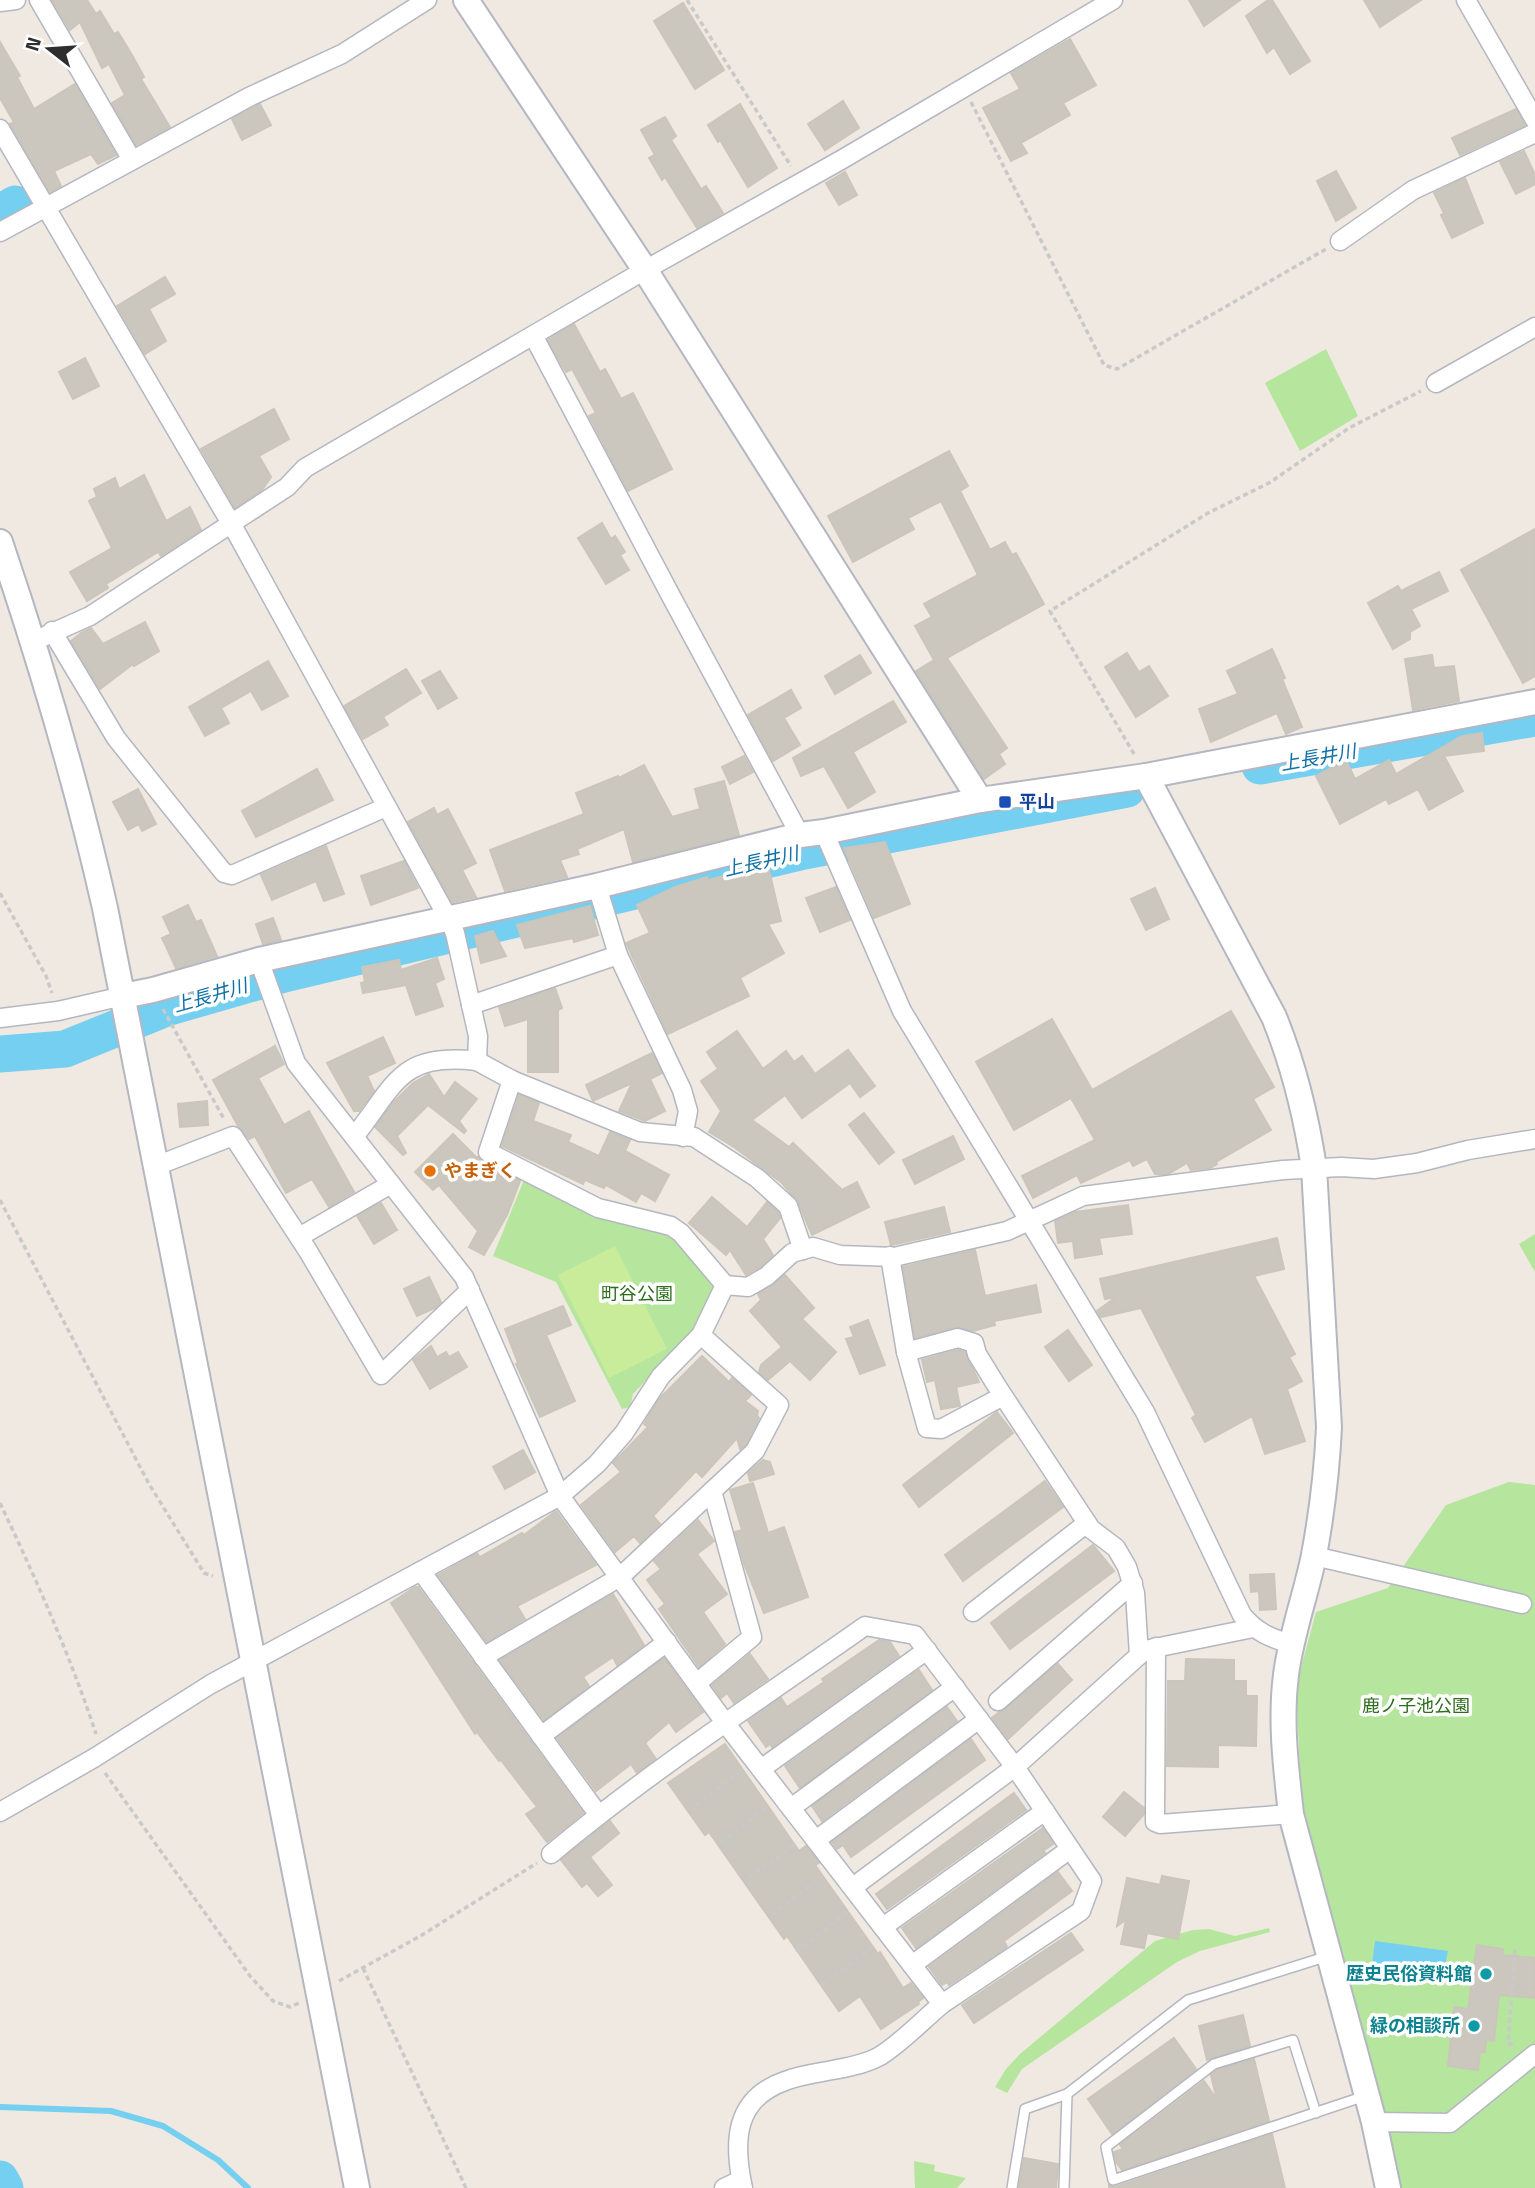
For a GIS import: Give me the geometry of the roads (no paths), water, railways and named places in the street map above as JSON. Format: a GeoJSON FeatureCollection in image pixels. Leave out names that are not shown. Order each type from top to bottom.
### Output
{"type":"FeatureCollection","features":[{"type":"Feature","properties":{"kind":"street"},"geometry":{"type":"LineString","coordinates":[[0,2],[16,0]]}},
{"type":"Feature","properties":{"kind":"street"},"geometry":{"type":"LineString","coordinates":[[39,0],[132,160]]}},
{"type":"Feature","properties":{"kind":"street"},"geometry":{"type":"LineString","coordinates":[[0,232],[281,81],[342,54],[427,0]]}},
{"type":"Feature","properties":{"kind":"street"},"geometry":{"type":"LineString","coordinates":[[466,0],[645,270],[980,800]]}},
{"type":"Feature","properties":{"kind":"street"},"geometry":{"type":"LineString","coordinates":[[43,636],[90,616],[232,525],[287,487],[305,468],[645,270],[802,183],[1113,0]]}},
{"type":"Feature","properties":{"kind":"street"},"geometry":{"type":"LineString","coordinates":[[1466,0],[1535,120]]}},
{"type":"Feature","properties":{"kind":"street"},"geometry":{"type":"LineString","coordinates":[[0,129],[232,525],[448,918],[455,933],[478,1036],[477,1062]]}},
{"type":"Feature","properties":{"kind":"street"},"geometry":{"type":"LineString","coordinates":[[1340,241],[1413,190],[1535,133]]}},
{"type":"Feature","properties":{"kind":"street"},"geometry":{"type":"LineString","coordinates":[[1436,383],[1535,327]]}},
{"type":"Feature","properties":{"kind":"street"},"geometry":{"type":"LineString","coordinates":[[534,337],[672,598],[812,833],[902,1011],[1145,1412],[1242,1615],[1252,1628],[1270,1638],[1291,1644]]}},
{"type":"Feature","properties":{"kind":"street"},"geometry":{"type":"LineString","coordinates":[[0,542],[43,636],[116,738],[223,873],[232,875],[386,807]]}},
{"type":"Feature","properties":{"kind":"street"},"geometry":{"type":"LineString","coordinates":[[43,636],[123,996],[357,2188]]}},
{"type":"Feature","properties":{"kind":"street"},"geometry":{"type":"LineString","coordinates":[[0,1018],[58,1011],[153,990],[259,960],[597,886],[812,833],[980,800],[1146,776],[1535,702]]}},
{"type":"Feature","properties":{"kind":"street"},"geometry":{"type":"LineString","coordinates":[[1146,776],[1274,1017],[1299,1090],[1314,1168],[1329,1427],[1314,1556],[1291,1644],[1283,1722],[1291,1814],[1334,1954],[1388,2188]]}},
{"type":"Feature","properties":{"kind":"street"},"geometry":{"type":"LineString","coordinates":[[597,886],[618,955],[682,1090],[688,1111],[683,1137]]}},
{"type":"Feature","properties":{"kind":"street"},"geometry":{"type":"LineString","coordinates":[[471,1005],[618,955]]}},
{"type":"Feature","properties":{"kind":"street"},"geometry":{"type":"LineString","coordinates":[[259,960],[296,1063],[464,1277],[560,1496],[726,1724],[942,2004]]}},
{"type":"Feature","properties":{"kind":"street"},"geometry":{"type":"LineString","coordinates":[[354,1137],[394,1082],[420,1063],[450,1058],[477,1062],[512,1080],[640,1132],[694,1138],[757,1178],[788,1206],[803,1250]]}},
{"type":"Feature","properties":{"kind":"street"},"geometry":{"type":"LineString","coordinates":[[512,1080],[488,1152],[598,1208],[671,1226],[681,1233],[725,1284],[748,1287],[767,1276],[792,1253],[813,1247],[840,1255],[890,1256],[1007,1231],[1083,1196],[1314,1168],[1374,1169],[1535,1139]]}},
{"type":"Feature","properties":{"kind":"street"},"geometry":{"type":"LineString","coordinates":[[156,1166],[233,1136],[299,1237],[381,1376],[470,1290]]}},
{"type":"Feature","properties":{"kind":"street"},"geometry":{"type":"LineString","coordinates":[[299,1237],[391,1184]]}},
{"type":"Feature","properties":{"kind":"street"},"geometry":{"type":"LineString","coordinates":[[890,1256],[906,1352],[927,1428],[942,1429],[1003,1396]]}},
{"type":"Feature","properties":{"kind":"street"},"geometry":{"type":"LineString","coordinates":[[0,1812],[99,1755],[211,1684],[560,1496],[597,1464],[624,1433],[661,1376],[701,1335],[725,1284]]}},
{"type":"Feature","properties":{"kind":"street"},"geometry":{"type":"LineString","coordinates":[[483,1657],[620,1577],[755,1451],[779,1405],[701,1335]]}},
{"type":"Feature","properties":{"kind":"street"},"geometry":{"type":"LineString","coordinates":[[906,1352],[958,1338],[974,1343],[977,1354],[1003,1396],[1091,1529],[1116,1548],[1128,1567],[1135,1593],[1139,1656]]}},
{"type":"Feature","properties":{"kind":"street"},"geometry":{"type":"LineString","coordinates":[[696,1683],[752,1637],[712,1491]]}},
{"type":"Feature","properties":{"kind":"street"},"geometry":{"type":"LineString","coordinates":[[972,1612],[1087,1523]]}},
{"type":"Feature","properties":{"kind":"street"},"geometry":{"type":"LineString","coordinates":[[1314,1556],[1529,1605]]}},
{"type":"Feature","properties":{"kind":"street"},"geometry":{"type":"LineString","coordinates":[[421,1571],[598,1814]]}},
{"type":"Feature","properties":{"kind":"street"},"geometry":{"type":"LineString","coordinates":[[998,1701],[1133,1583]]}},
{"type":"Feature","properties":{"kind":"street"},"geometry":{"type":"LineString","coordinates":[[551,1854],[598,1814],[866,1626],[915,1635],[1015,1767],[1092,1881],[1081,1911],[942,2004],[879,2056],[857,2065],[786,2080],[766,2090],[751,2102],[738,2131],[738,2168],[742,2184],[724,2188]]}},
{"type":"Feature","properties":{"kind":"street"},"geometry":{"type":"LineString","coordinates":[[858,1894],[1015,1767],[1145,1650],[1252,1628]]}},
{"type":"Feature","properties":{"kind":"street"},"geometry":{"type":"LineString","coordinates":[[541,1736],[667,1642]]}},
{"type":"Feature","properties":{"kind":"street"},"geometry":{"type":"LineString","coordinates":[[1156,1647],[1155,1822],[1160,1824],[1291,1814]]}},
{"type":"Feature","properties":{"kind":"street"},"geometry":{"type":"LineString","coordinates":[[758,1765],[926,1650]]}},
{"type":"Feature","properties":{"kind":"street"},"geometry":{"type":"LineString","coordinates":[[787,1802],[955,1687]]}},
{"type":"Feature","properties":{"kind":"street"},"geometry":{"type":"LineString","coordinates":[[813,1836],[979,1719]]}},
{"type":"Feature","properties":{"kind":"street"},"geometry":{"type":"LineString","coordinates":[[886,1931],[1045,1811]]}},
{"type":"Feature","properties":{"kind":"street"},"geometry":{"type":"LineString","coordinates":[[912,1965],[1070,1849]]}},
{"type":"Feature","properties":{"kind":"street"},"geometry":{"type":"LineString","coordinates":[[1374,2122],[1450,2123],[1535,2054]]}},
{"type":"Feature","properties":{"kind":"lane"},"geometry":{"type":"LineString","coordinates":[[1012,2188],[1025,2109],[1067,2094],[1188,2000],[1334,1954]]}},
{"type":"Feature","properties":{"kind":"lane"},"geometry":{"type":"LineString","coordinates":[[1316,2113],[1293,2040],[1214,2064],[1106,2147],[1113,2180],[1265,2130],[1316,2113],[1367,2096]]}},
{"type":"Feature","properties":{"kind":"lane"},"geometry":{"type":"LineString","coordinates":[[1064,2188],[1067,2094]]}},
{"type":"Feature","properties":{"kind":"water"},"geometry":{"type":"Polygon","coordinates":[[[1375,1941],[1448,1951],[1443,1975],[1372,1965],[1375,1941]]]}},
{"type":"Feature","properties":{"kind":"waterway"},"geometry":{"type":"LineString","coordinates":[[0,213],[15,204]]}},
{"type":"Feature","properties":{"kind":"waterway","name":"上長井川"},"geometry":{"type":"LineString","coordinates":[[1260,766],[1535,718]]}},
{"type":"Feature","properties":{"kind":"waterway","name":"上長井川"},"geometry":{"type":"LineString","coordinates":[[0,1054],[65,1049],[166,1008],[284,974],[804,851],[1127,789]]}},
{"type":"Feature","properties":{"kind":"waterway"},"geometry":{"type":"LineString","coordinates":[[0,2107],[111,2111],[163,2126],[218,2160],[248,2188]]}},
{"type":"Feature","properties":{"kind":"waterway"},"geometry":{"type":"LineString","coordinates":[[0,2179],[5,2188]]}},
{"type":"Feature","properties":{"kind":"place","name":"平山"},"geometry":{"type":"Point","coordinates":[1005,802]}},
{"type":"Feature","properties":{"kind":"place","name":"やまぎく"},"geometry":{"type":"Point","coordinates":[430,1171]}},
{"type":"Feature","properties":{"kind":"place","name":"歴史民俗資料館"},"geometry":{"type":"Point","coordinates":[1486,1974]}},
{"type":"Feature","properties":{"kind":"place","name":"緑の相談所"},"geometry":{"type":"Point","coordinates":[1474,2026]}},
{"type":"Feature","properties":{"kind":"park label","name":"町谷公園"},"geometry":{"type":"Point","coordinates":[637,1294]}},
{"type":"Feature","properties":{"kind":"park label","name":"鹿ノ子池公園"},"geometry":{"type":"Point","coordinates":[1416,1706]}}]}
